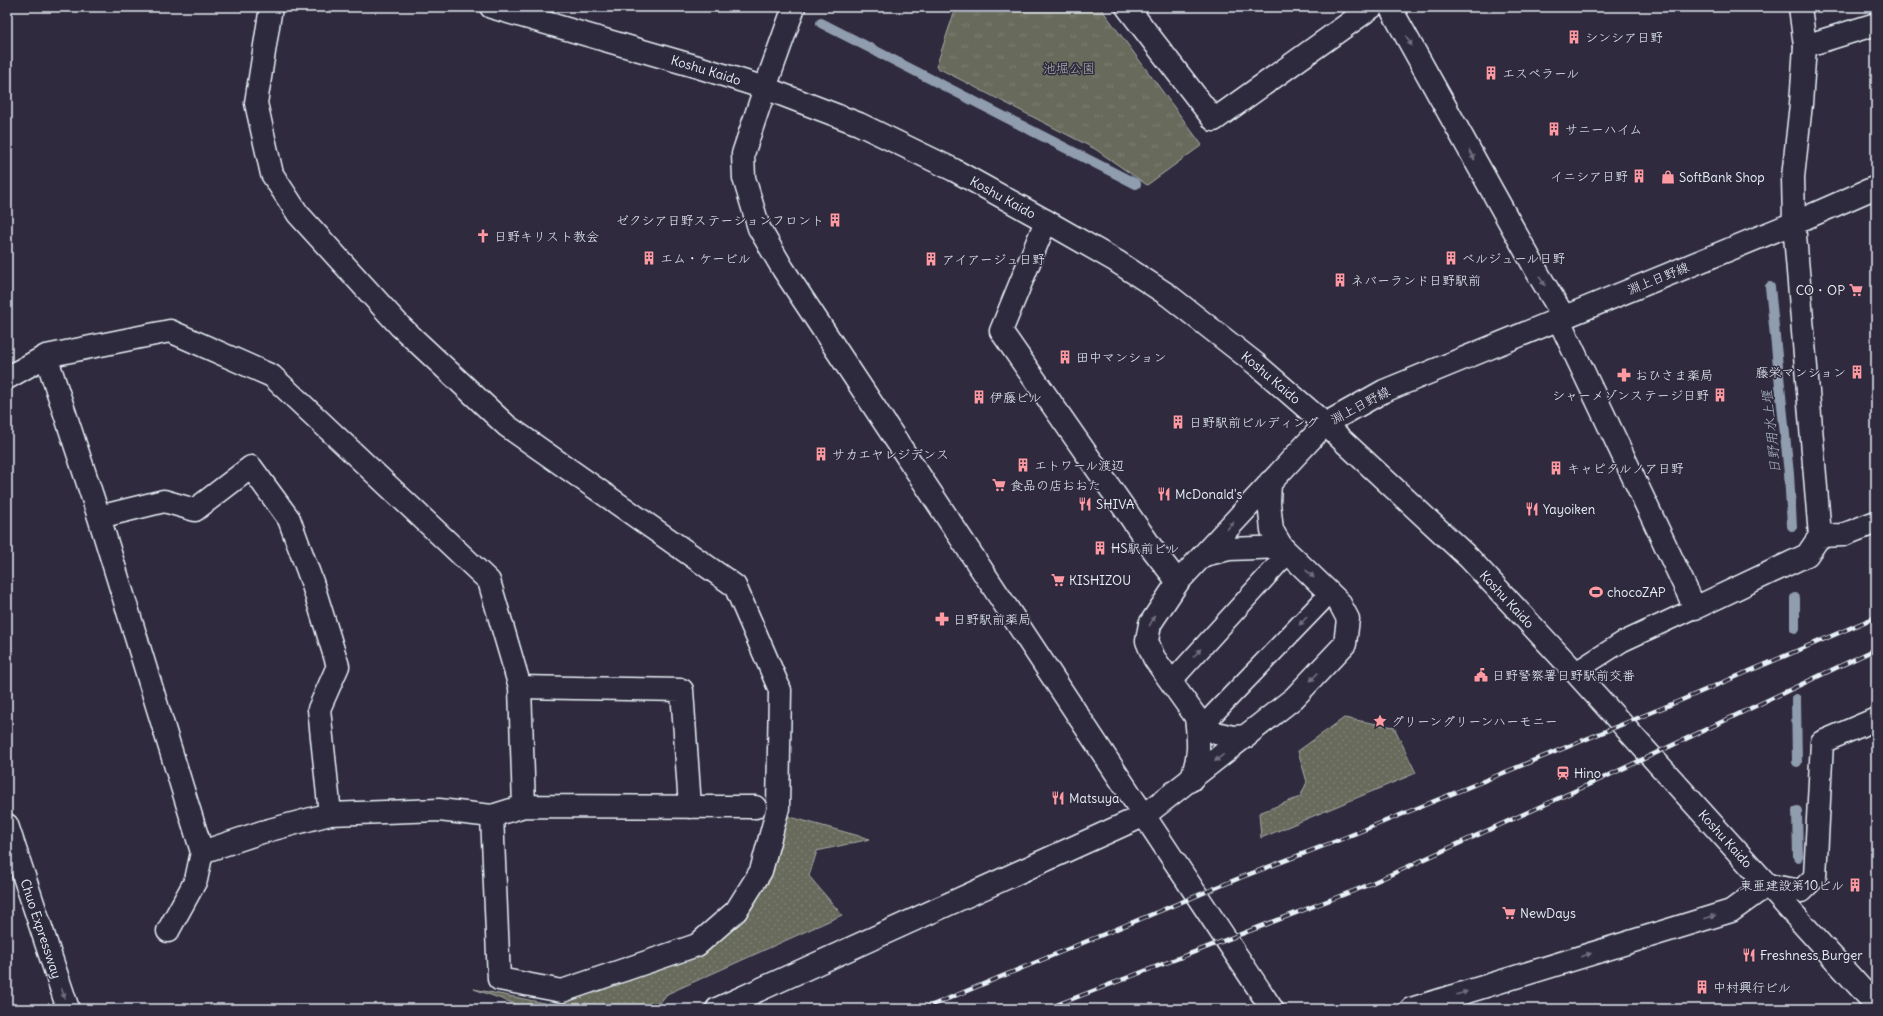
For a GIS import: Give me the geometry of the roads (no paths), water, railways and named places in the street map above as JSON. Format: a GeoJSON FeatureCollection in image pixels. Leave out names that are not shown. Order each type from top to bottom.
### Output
{"type":"FeatureCollection","features":[{"type":"Feature","properties":{"kind":"main road"},"geometry":{"type":"LineString","coordinates":[[271,7],[256,102],[272,174],[298,214],[400,326],[507,426],[735,586],[780,690],[778,808],[761,871],[736,911],[697,945],[562,990],[499,979],[492,816]]}},
{"type":"Feature","properties":{"kind":"main road","name":"Koshu Kaido"},"geometry":{"type":"LineString","coordinates":[[491,7],[765,88],[859,124],[954,170],[1116,261],[1168,295],[1256,364],[1325,424],[1469,558],[1575,672],[1876,1005]]}},
{"type":"Feature","properties":{"kind":"main road"},"geometry":{"type":"LineString","coordinates":[[794,7],[743,154],[744,178],[759,228],[788,275],[1145,815],[1266,1007]]}},
{"type":"Feature","properties":{"kind":"main road"},"geometry":{"type":"LineString","coordinates":[[1126,7],[1214,120],[1372,7]]}},
{"type":"Feature","properties":{"kind":"main road"},"geometry":{"type":"LineString","coordinates":[[1390,7],[1562,318],[1695,608],[1807,555],[1820,536],[1794,223],[1793,177],[1801,104],[1805,46],[1800,7]]}},
{"type":"Feature","properties":{"kind":"main road"},"geometry":{"type":"LineString","coordinates":[[1805,46],[1876,24]]}},
{"type":"Feature","properties":{"kind":"main road","name":"淵上日野線"},"geometry":{"type":"LineString","coordinates":[[1200,721],[1154,658],[1146,641],[1150,624],[1178,582],[1325,424],[1384,391],[1794,223],[1876,187]]}},
{"type":"Feature","properties":{"kind":"main road"},"geometry":{"type":"LineString","coordinates":[[1046,221],[1001,331],[1154,551],[1178,582]]}},
{"type":"Feature","properties":{"kind":"main road"},"geometry":{"type":"LineString","coordinates":[[7,378],[46,356],[170,331],[272,376],[489,582],[520,686],[524,806]]}},
{"type":"Feature","properties":{"kind":"main road"},"geometry":{"type":"LineString","coordinates":[[46,356],[99,516],[202,852],[196,880],[168,931]]}},
{"type":"Feature","properties":{"kind":"main road"},"geometry":{"type":"LineString","coordinates":[[99,516],[164,501],[195,510],[251,467],[289,519],[312,582],[338,666],[319,709],[330,814]]}},
{"type":"Feature","properties":{"kind":"main road"},"geometry":{"type":"LineString","coordinates":[[717,1009],[1145,815],[1294,698],[1345,644],[1348,619],[1339,602],[1285,550],[1272,530],[1269,503],[1270,482]]}},
{"type":"Feature","properties":{"kind":"main road"},"geometry":{"type":"LineString","coordinates":[[1820,536],[1843,535],[1876,522]]}},
{"type":"Feature","properties":{"kind":"main road"},"geometry":{"type":"LineString","coordinates":[[1204,555],[1229,549],[1285,550]]}},
{"type":"Feature","properties":{"kind":"main road"},"geometry":{"type":"LineString","coordinates":[[520,686],[682,690],[690,806]]}},
{"type":"Feature","properties":{"kind":"main road"},"geometry":{"type":"LineString","coordinates":[[1411,1009],[1731,910],[1767,885],[1801,891],[1815,878],[1822,742],[1876,719]]}},
{"type":"Feature","properties":{"kind":"main road"},"geometry":{"type":"LineString","coordinates":[[1191,780],[1198,763],[1200,721]]}},
{"type":"Feature","properties":{"kind":"main road"},"geometry":{"type":"LineString","coordinates":[[1200,721],[1216,733],[1233,737],[1247,736]]}},
{"type":"Feature","properties":{"kind":"main road"},"geometry":{"type":"LineString","coordinates":[[202,852],[262,832],[330,814],[439,810],[492,816],[524,806],[754,807]]}},
{"type":"Feature","properties":{"kind":"main road","name":"Chuo Expressway"},"geometry":{"type":"LineString","coordinates":[[7,825],[68,1009]]}},
{"type":"Feature","properties":{"kind":"lane"},"geometry":{"type":"LineString","coordinates":[[1171,682],[1285,550]]}},
{"type":"Feature","properties":{"kind":"lane"},"geometry":{"type":"LineString","coordinates":[[1200,721],[1330,593]]}},
{"type":"Feature","properties":{"kind":"lane"},"geometry":{"type":"LineString","coordinates":[[1575,672],[1622,642],[1695,608]]}},
{"type":"Feature","properties":{"kind":"waterway"},"geometry":{"type":"LineString","coordinates":[[821,23],[1136,184]]}},
{"type":"Feature","properties":{"kind":"waterway","name":"日野用水上堰"},"geometry":{"type":"LineString","coordinates":[[1770,287],[1789,474],[1792,526]]}},
{"type":"Feature","properties":{"kind":"waterway","name":"日野用水上堰"},"geometry":{"type":"LineString","coordinates":[[1795,598],[1795,628]]}},
{"type":"Feature","properties":{"kind":"waterway","name":"日野用水上堰"},"geometry":{"type":"LineString","coordinates":[[1796,699],[1797,762]]}},
{"type":"Feature","properties":{"kind":"waterway","name":"日野用水上堰"},"geometry":{"type":"LineString","coordinates":[[1797,811],[1798,857]]}},
{"type":"Feature","properties":{"kind":"railway"},"geometry":{"type":"LineString","coordinates":[[923,1009],[1242,877],[1339,840],[1677,702],[1876,617]]}},
{"type":"Feature","properties":{"kind":"railway"},"geometry":{"type":"LineString","coordinates":[[1046,1009],[1361,888],[1601,779],[1876,649]]}},
{"type":"Feature","properties":{"kind":"place","name":"シンシア日野"},"geometry":{"type":"Point","coordinates":[1574,37]}},
{"type":"Feature","properties":{"kind":"place","name":"エスペラール"},"geometry":{"type":"Point","coordinates":[1491,73]}},
{"type":"Feature","properties":{"kind":"place","name":"サニーハイム"},"geometry":{"type":"Point","coordinates":[1554,129]}},
{"type":"Feature","properties":{"kind":"place","name":"イニシア日野"},"geometry":{"type":"Point","coordinates":[1639,176]}},
{"type":"Feature","properties":{"kind":"place","name":"SoftBank Shop"},"geometry":{"type":"Point","coordinates":[1668,177]}},
{"type":"Feature","properties":{"kind":"place","name":"ゼクシア日野ステーションフロント"},"geometry":{"type":"Point","coordinates":[835,220]}},
{"type":"Feature","properties":{"kind":"place","name":"日野キリスト教会"},"geometry":{"type":"Point","coordinates":[483,236]}},
{"type":"Feature","properties":{"kind":"place","name":"エム・ケービル"},"geometry":{"type":"Point","coordinates":[649,258]}},
{"type":"Feature","properties":{"kind":"place","name":"ベルジュール日野"},"geometry":{"type":"Point","coordinates":[1451,258]}},
{"type":"Feature","properties":{"kind":"place","name":"アイアージュ日野"},"geometry":{"type":"Point","coordinates":[931,259]}},
{"type":"Feature","properties":{"kind":"place","name":"ネバーランド日野駅前"},"geometry":{"type":"Point","coordinates":[1340,280]}},
{"type":"Feature","properties":{"kind":"place","name":"CO・OP"},"geometry":{"type":"Point","coordinates":[1856,290]}},
{"type":"Feature","properties":{"kind":"place","name":"田中マンション"},"geometry":{"type":"Point","coordinates":[1065,357]}},
{"type":"Feature","properties":{"kind":"place","name":"藤栄マンション"},"geometry":{"type":"Point","coordinates":[1857,372]}},
{"type":"Feature","properties":{"kind":"place","name":"おひさま薬局"},"geometry":{"type":"Point","coordinates":[1624,375]}},
{"type":"Feature","properties":{"kind":"place","name":"シャーメゾンステージ日野"},"geometry":{"type":"Point","coordinates":[1720,395]}},
{"type":"Feature","properties":{"kind":"place","name":"伊藤ビル"},"geometry":{"type":"Point","coordinates":[979,397]}},
{"type":"Feature","properties":{"kind":"place","name":"日野駅前ビルディング"},"geometry":{"type":"Point","coordinates":[1178,422]}},
{"type":"Feature","properties":{"kind":"place","name":"サカエヤレジデンス"},"geometry":{"type":"Point","coordinates":[821,454]}},
{"type":"Feature","properties":{"kind":"place","name":"エトワール渡辺"},"geometry":{"type":"Point","coordinates":[1023,465]}},
{"type":"Feature","properties":{"kind":"place","name":"キャピタルノア日野"},"geometry":{"type":"Point","coordinates":[1556,468]}},
{"type":"Feature","properties":{"kind":"place","name":"食品の店おおた"},"geometry":{"type":"Point","coordinates":[999,485]}},
{"type":"Feature","properties":{"kind":"place","name":"McDonald's"},"geometry":{"type":"Point","coordinates":[1164,494]}},
{"type":"Feature","properties":{"kind":"place","name":"SHIVA"},"geometry":{"type":"Point","coordinates":[1085,504]}},
{"type":"Feature","properties":{"kind":"place","name":"Yayoiken"},"geometry":{"type":"Point","coordinates":[1532,509]}},
{"type":"Feature","properties":{"kind":"place","name":"HS駅前ビル"},"geometry":{"type":"Point","coordinates":[1100,548]}},
{"type":"Feature","properties":{"kind":"place","name":"KISHIZOU"},"geometry":{"type":"Point","coordinates":[1058,580]}},
{"type":"Feature","properties":{"kind":"place","name":"chocoZAP"},"geometry":{"type":"Point","coordinates":[1596,592]}},
{"type":"Feature","properties":{"kind":"place","name":"日野駅前薬局"},"geometry":{"type":"Point","coordinates":[942,619]}},
{"type":"Feature","properties":{"kind":"place","name":"日野警察署日野駅前交番"},"geometry":{"type":"Point","coordinates":[1481,675]}},
{"type":"Feature","properties":{"kind":"place","name":"グリーングリーンハーモニー"},"geometry":{"type":"Point","coordinates":[1380,721]}},
{"type":"Feature","properties":{"kind":"place","name":"Hino"},"geometry":{"type":"Point","coordinates":[1563,773]}},
{"type":"Feature","properties":{"kind":"place","name":"Matsuya"},"geometry":{"type":"Point","coordinates":[1058,798]}},
{"type":"Feature","properties":{"kind":"place","name":"東亜建設第10ビル"},"geometry":{"type":"Point","coordinates":[1855,885]}},
{"type":"Feature","properties":{"kind":"place","name":"NewDays"},"geometry":{"type":"Point","coordinates":[1509,913]}},
{"type":"Feature","properties":{"kind":"place","name":"Freshness Burger"},"geometry":{"type":"Point","coordinates":[1749,955]}},
{"type":"Feature","properties":{"kind":"place","name":"中村興行ビル"},"geometry":{"type":"Point","coordinates":[1702,987]}},
{"type":"Feature","properties":{"kind":"park label","name":"池堀公園"},"geometry":{"type":"Point","coordinates":[1069,68]}}]}
